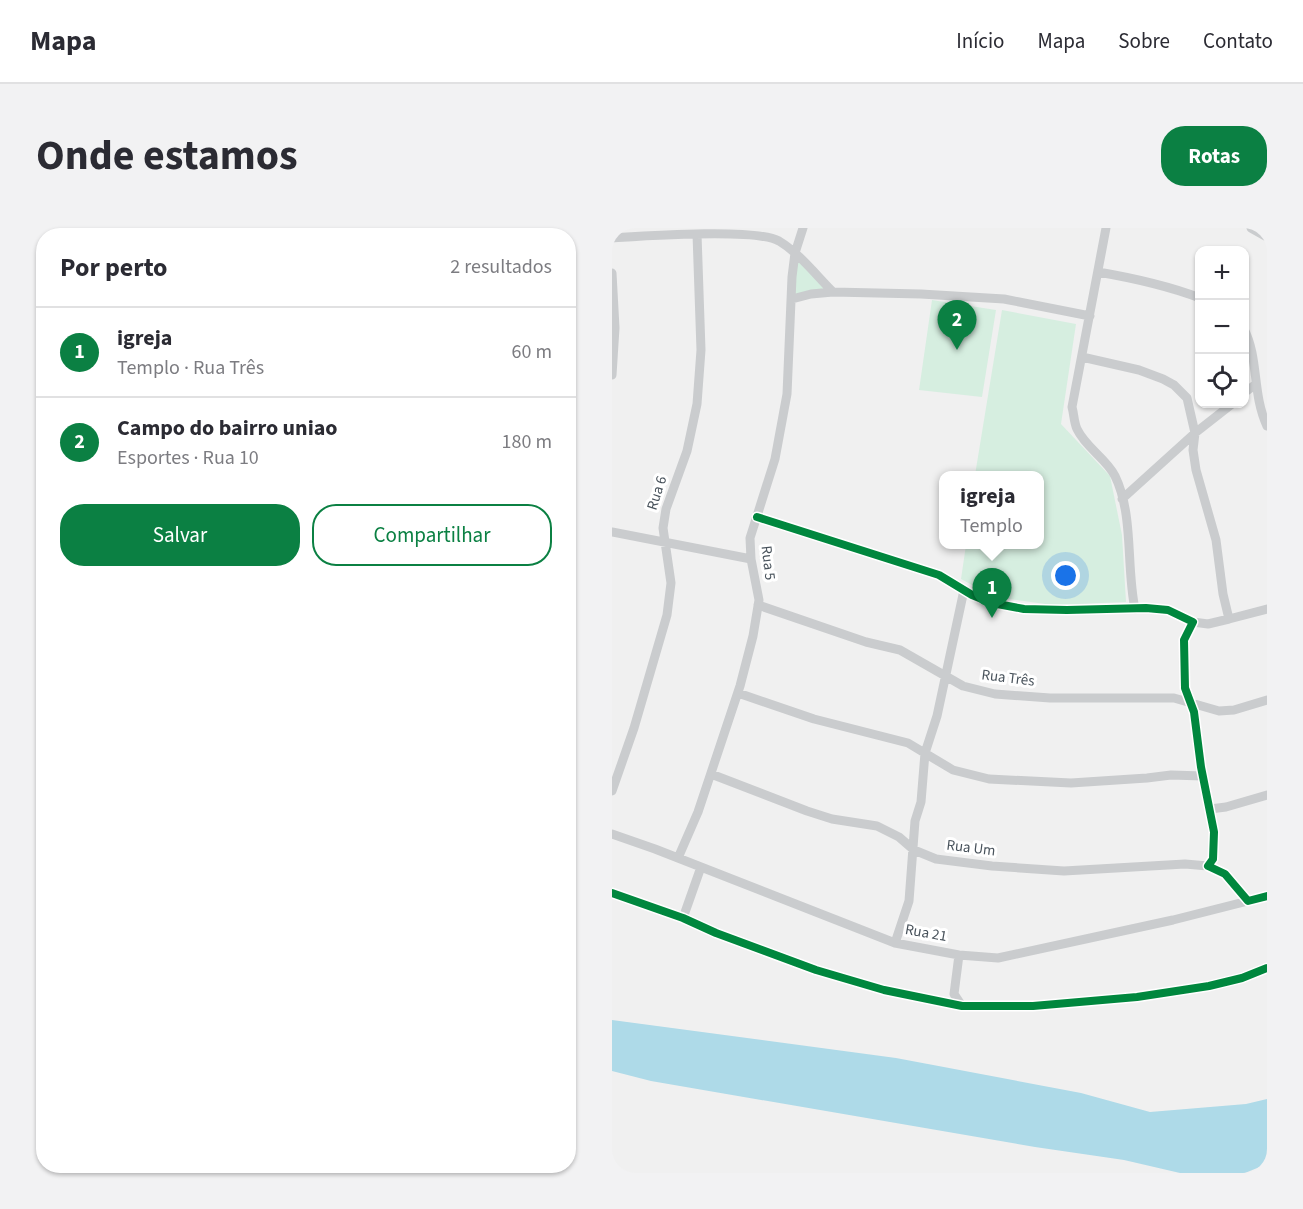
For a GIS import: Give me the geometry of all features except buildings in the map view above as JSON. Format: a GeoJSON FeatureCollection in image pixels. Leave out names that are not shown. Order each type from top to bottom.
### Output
{"type":"FeatureCollection","features":[{"type":"Feature","properties":{"kind":"street","name":"Rua 5"},"geometry":{"type":"LineString","coordinates":[[678,858],[711,774],[738,693],[753,636],[759,600],[750,538],[775,459],[787,394],[795,253],[803,228]]}},
{"type":"Feature","properties":{"kind":"street"},"geometry":{"type":"LineString","coordinates":[[1106,228],[1072,407],[1076,428],[1115,475],[1122,499],[1128,538],[1134,609]]}},
{"type":"Feature","properties":{"kind":"street"},"geometry":{"type":"LineString","coordinates":[[1251,228],[1267,237]]}},
{"type":"Feature","properties":{"kind":"street"},"geometry":{"type":"LineString","coordinates":[[612,238],[667,234],[755,234],[777,239],[795,253],[833,292]]}},
{"type":"Feature","properties":{"kind":"street","name":"Rua 6"},"geometry":{"type":"LineString","coordinates":[[612,791],[634,728],[667,615],[671,583],[663,528],[666,509],[687,451],[697,404],[701,350],[701,302],[697,234]]}},
{"type":"Feature","properties":{"kind":"street"},"geometry":{"type":"LineString","coordinates":[[1098,272],[1169,286],[1195,296]]}},
{"type":"Feature","properties":{"kind":"street"},"geometry":{"type":"LineString","coordinates":[[612,273],[615,328],[612,375]]}},
{"type":"Feature","properties":{"kind":"street"},"geometry":{"type":"LineString","coordinates":[[792,299],[833,292],[921,294],[1004,299],[1090,316]]}},
{"type":"Feature","properties":{"kind":"street"},"geometry":{"type":"LineString","coordinates":[[1249,343],[1258,404],[1267,426]]}},
{"type":"Feature","properties":{"kind":"street"},"geometry":{"type":"LineString","coordinates":[[1082,357],[1139,370],[1174,385],[1187,398],[1195,433],[1193,450],[1196,470],[1216,540],[1223,594],[1229,619]]}},
{"type":"Feature","properties":{"kind":"street"},"geometry":{"type":"LineString","coordinates":[[1249,390],[1256,384]]}},
{"type":"Feature","properties":{"kind":"street"},"geometry":{"type":"LineString","coordinates":[[1122,499],[1195,433],[1227,408]]}},
{"type":"Feature","properties":{"kind":"street"},"geometry":{"type":"LineString","coordinates":[[757,517],[939,575],[992,603],[1024,609],[1168,610],[1193,622],[1209,624],[1267,609]]}},
{"type":"Feature","properties":{"kind":"street"},"geometry":{"type":"LineString","coordinates":[[612,532],[752,559]]}},
{"type":"Feature","properties":{"kind":"street"},"geometry":{"type":"LineString","coordinates":[[895,943],[909,901],[915,820],[921,802],[926,753],[937,716],[964,590]]}},
{"type":"Feature","properties":{"kind":"street","name":"Rua Três"},"geometry":{"type":"LineString","coordinates":[[758,605],[866,642],[900,650],[963,686],[995,694],[1050,698],[1174,698],[1189,701],[1202,708],[1219,711],[1234,710],[1267,699]]}},
{"type":"Feature","properties":{"kind":"street"},"geometry":{"type":"LineString","coordinates":[[1193,622],[1184,640],[1185,688],[1194,712],[1215,844],[1213,859],[1208,866],[1225,874],[1248,901]]}},
{"type":"Feature","properties":{"kind":"street"},"geometry":{"type":"LineString","coordinates":[[738,693],[814,719],[908,743],[952,770],[989,779],[1071,783],[1147,778],[1171,774],[1203,776]]}},
{"type":"Feature","properties":{"kind":"street","name":"Rua Um"},"geometry":{"type":"LineString","coordinates":[[711,774],[832,819],[877,826],[899,837],[914,850],[936,859],[1064,871],[1185,864],[1208,866]]}},
{"type":"Feature","properties":{"kind":"street"},"geometry":{"type":"LineString","coordinates":[[1210,809],[1226,807],[1267,795]]}},
{"type":"Feature","properties":{"kind":"street","name":"Rua 21"},"geometry":{"type":"LineString","coordinates":[[612,834],[895,943],[959,955],[998,957],[1173,920],[1267,896]]}},
{"type":"Feature","properties":{"kind":"street"},"geometry":{"type":"LineString","coordinates":[[683,918],[701,867]]}},
{"type":"Feature","properties":{"kind":"street"},"geometry":{"type":"LineString","coordinates":[[612,893],[816,970],[884,990],[962,1006],[1033,1006],[1137,997],[1209,986],[1242,978],[1267,968]]}},
{"type":"Feature","properties":{"kind":"street"},"geometry":{"type":"LineString","coordinates":[[959,955],[954,994],[962,1006]]}},
{"type":"Feature","properties":{"kind":"green space"},"geometry":{"type":"Polygon","coordinates":[[[797,258],[828,290],[794,296],[797,258]]]}},
{"type":"Feature","properties":{"kind":"green space"},"geometry":{"type":"Polygon","coordinates":[[[932,300],[996,310],[982,397],[919,390],[932,300]]]}},
{"type":"Feature","properties":{"kind":"green space"},"geometry":{"type":"Polygon","coordinates":[[[1002,310],[1076,324],[1061,424],[1110,476],[1122,535],[1126,602],[1053,605],[994,597],[961,579],[965,549],[1044,549],[1044,471],[976,471],[1002,310]]]}},
{"type":"Feature","properties":{"kind":"water"},"geometry":{"type":"Polygon","coordinates":[[[612,1020],[896,1058],[1081,1093],[1150,1112],[1246,1104],[1267,1099],[1267,1164],[1245,1173],[1180,1173],[1124,1160],[1035,1147],[651,1081],[612,1071],[612,1020]]]}},
{"type":"Feature","properties":{"kind":"cycle path"},"geometry":{"type":"LineString","coordinates":[[757,517],[939,575],[972,595],[992,603],[1024,609],[1146,608],[1168,610],[1193,622],[1184,640],[1185,688],[1194,712],[1201,767],[1214,832],[1213,859],[1208,866],[1225,874],[1248,901],[1267,896]]}},
{"type":"Feature","properties":{"kind":"cycle path"},"geometry":{"type":"LineString","coordinates":[[612,893],[816,970],[884,990],[962,1006],[1033,1006],[1137,997],[1209,986],[1242,978],[1267,968]]}},
{"type":"Feature","properties":{"kind":"place","name":"Campo do bairro uniao"},"geometry":{"type":"Point","coordinates":[957,350]}},
{"type":"Feature","properties":{"kind":"place","name":"igreja"},"geometry":{"type":"Point","coordinates":[992,618]}}]}
